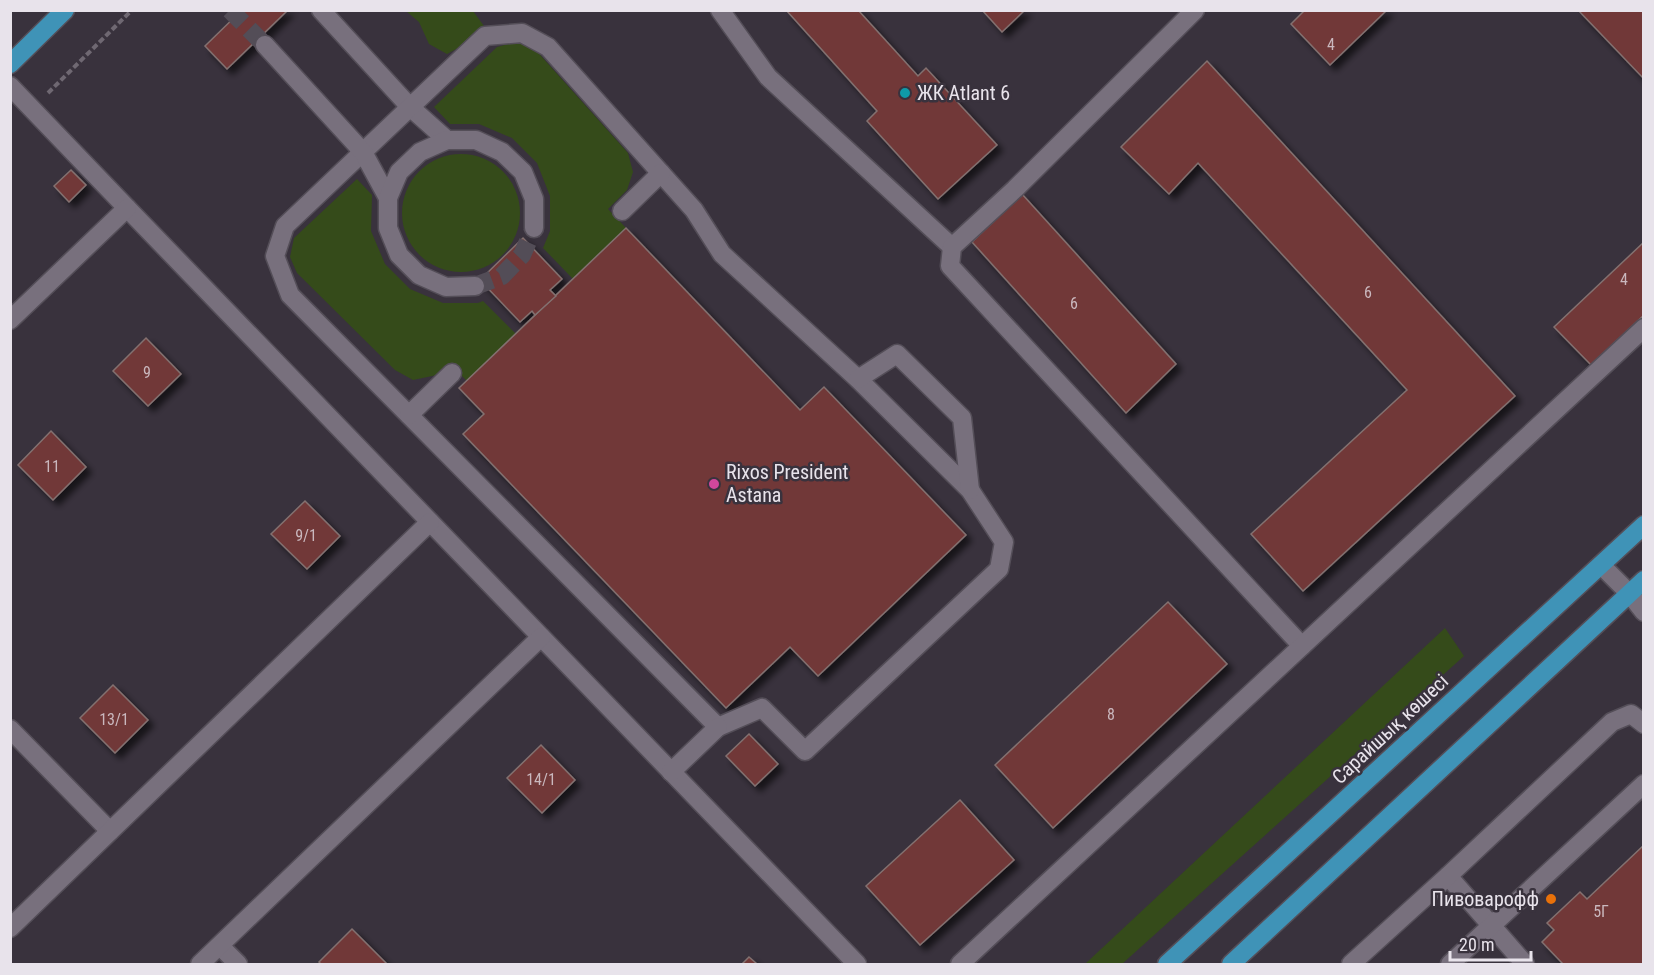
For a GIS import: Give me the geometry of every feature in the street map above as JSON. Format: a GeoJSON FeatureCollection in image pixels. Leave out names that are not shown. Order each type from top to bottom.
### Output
{"type":"FeatureCollection","features":[{"type":"Feature","properties":{"kind":"main road"},"geometry":{"type":"LineString","coordinates":[[10,64],[65,10]]}},
{"type":"Feature","properties":{"kind":"main road","name":"Сарайшық көшесі"},"geometry":{"type":"LineString","coordinates":[[1167,964],[1644,525]]}},
{"type":"Feature","properties":{"kind":"main road"},"geometry":{"type":"LineString","coordinates":[[1231,964],[1644,580]]}},
{"type":"Feature","properties":{"kind":"street"},"geometry":{"type":"LineString","coordinates":[[321,10],[410,107],[447,140]]}},
{"type":"Feature","properties":{"kind":"street"},"geometry":{"type":"LineString","coordinates":[[720,10],[768,77],[952,247]]}},
{"type":"Feature","properties":{"kind":"street"},"geometry":{"type":"LineString","coordinates":[[1195,10],[1015,189],[952,247],[950,266],[1302,646]]}},
{"type":"Feature","properties":{"kind":"street"},"geometry":{"type":"LineString","coordinates":[[671,772],[718,727],[762,708],[805,751],[999,569],[1004,542],[970,490],[858,379],[722,254],[694,210],[548,47],[522,33],[485,36],[285,226],[275,256],[290,296],[718,727]]}},
{"type":"Feature","properties":{"kind":"street"},"geometry":{"type":"LineString","coordinates":[[265,45],[363,152],[388,198]]}},
{"type":"Feature","properties":{"kind":"street"},"geometry":{"type":"LineString","coordinates":[[10,86],[857,964]]}},
{"type":"Feature","properties":{"kind":"street"},"geometry":{"type":"LineString","coordinates":[[475,286],[446,286],[419,275],[399,255],[388,228],[388,198],[399,172],[420,152],[447,140],[476,140],[502,152],[523,172],[534,199],[534,228]]}},
{"type":"Feature","properties":{"kind":"street"},"geometry":{"type":"LineString","coordinates":[[622,211],[661,174]]}},
{"type":"Feature","properties":{"kind":"street"},"geometry":{"type":"LineString","coordinates":[[10,320],[127,208]]}},
{"type":"Feature","properties":{"kind":"street"},"geometry":{"type":"LineString","coordinates":[[960,964],[1644,328]]}},
{"type":"Feature","properties":{"kind":"street"},"geometry":{"type":"LineString","coordinates":[[858,379],[897,354],[962,418],[970,490]]}},
{"type":"Feature","properties":{"kind":"street"},"geometry":{"type":"LineString","coordinates":[[409,415],[452,373]]}},
{"type":"Feature","properties":{"kind":"street"},"geometry":{"type":"LineString","coordinates":[[10,928],[430,522]]}},
{"type":"Feature","properties":{"kind":"street"},"geometry":{"type":"LineString","coordinates":[[1601,565],[1644,612]]}},
{"type":"Feature","properties":{"kind":"street"},"geometry":{"type":"LineString","coordinates":[[200,964],[541,637]]}},
{"type":"Feature","properties":{"kind":"street"},"geometry":{"type":"LineString","coordinates":[[1351,964],[1612,722],[1631,714],[1644,724]]}},
{"type":"Feature","properties":{"kind":"street"},"geometry":{"type":"LineString","coordinates":[[10,729],[110,831]]}},
{"type":"Feature","properties":{"kind":"street"},"geometry":{"type":"LineString","coordinates":[[1450,964],[1644,784]]}},
{"type":"Feature","properties":{"kind":"street"},"geometry":{"type":"LineString","coordinates":[[1448,876],[1525,964]]}},
{"type":"Feature","properties":{"kind":"street"},"geometry":{"type":"LineString","coordinates":[[220,946],[237,964]]}},
{"type":"Feature","properties":{"kind":"path"},"geometry":{"type":"LineString","coordinates":[[31,109],[132,10]]}},
{"type":"Feature","properties":{"kind":"green space"},"geometry":{"type":"Polygon","coordinates":[[[406,11],[473,11],[484,26],[469,42],[447,54],[429,44],[419,22],[406,11]]]}},
{"type":"Feature","properties":{"kind":"green space"},"geometry":{"type":"Polygon","coordinates":[[[515,42],[533,47],[628,153],[633,172],[627,190],[608,209],[626,228],[573,279],[543,248],[550,231],[550,196],[537,163],[512,138],[479,124],[450,124],[434,107],[497,47],[515,42]]]}},
{"type":"Feature","properties":{"kind":"green space"},"geometry":{"type":"Polygon","coordinates":[[[461,154],[484,158],[503,171],[516,190],[520,213],[516,236],[503,255],[484,268],[461,272],[438,268],[419,255],[406,236],[402,213],[406,190],[419,171],[438,158],[461,154]]]}},
{"type":"Feature","properties":{"kind":"green space"},"geometry":{"type":"Polygon","coordinates":[[[357,179],[372,195],[371,231],[385,264],[410,289],[443,303],[483,301],[516,334],[467,381],[449,363],[437,375],[413,380],[395,370],[297,273],[290,257],[294,238],[357,179]]]}},
{"type":"Feature","properties":{"kind":"green space"},"geometry":{"type":"Polygon","coordinates":[[[1445,628],[1464,656],[1122,964],[1085,964],[1445,628]]]}},
{"type":"Feature","properties":{"kind":"building"},"geometry":{"type":"Polygon","coordinates":[[[242,10],[288,10],[227,69],[205,46],[242,10]]]}},
{"type":"Feature","properties":{"kind":"building","name":"ЖК Atlant 6"},"geometry":{"type":"Polygon","coordinates":[[[786,10],[858,10],[918,76],[926,68],[997,145],[938,199],[867,121],[877,111],[786,10]]]}},
{"type":"Feature","properties":{"kind":"building"},"geometry":{"type":"Polygon","coordinates":[[[982,10],[1025,10],[1002,32],[982,10]]]}},
{"type":"Feature","properties":{"kind":"building"},"geometry":{"type":"Polygon","coordinates":[[[1305,10],[1387,10],[1330,65],[1291,24],[1305,10]]]}},
{"type":"Feature","properties":{"kind":"building"},"geometry":{"type":"Polygon","coordinates":[[[1578,10],[1644,10],[1644,79],[1578,10]]]}},
{"type":"Feature","properties":{"kind":"building"},"geometry":{"type":"Polygon","coordinates":[[[1207,61],[1515,396],[1303,591],[1251,534],[1407,390],[1198,163],[1169,194],[1121,147],[1207,61]]]}},
{"type":"Feature","properties":{"kind":"building"},"geometry":{"type":"Polygon","coordinates":[[[71,170],[86,185],[69,202],[54,186],[71,170]]]}},
{"type":"Feature","properties":{"kind":"building"},"geometry":{"type":"Polygon","coordinates":[[[1022,194],[1176,364],[1126,413],[972,242],[1022,194]]]}},
{"type":"Feature","properties":{"kind":"building","name":"Rixos President Astana"},"geometry":{"type":"Polygon","coordinates":[[[626,228],[800,410],[824,387],[966,535],[818,676],[790,647],[726,708],[463,434],[484,414],[459,388],[626,228]]]}},
{"type":"Feature","properties":{"kind":"building"},"geometry":{"type":"Polygon","coordinates":[[[523,238],[562,279],[550,290],[556,296],[535,315],[532,311],[520,322],[480,280],[523,238]]]}},
{"type":"Feature","properties":{"kind":"building"},"geometry":{"type":"Polygon","coordinates":[[[1644,242],[1644,315],[1591,365],[1554,327],[1644,242]]]}},
{"type":"Feature","properties":{"kind":"building"},"geometry":{"type":"Polygon","coordinates":[[[146,338],[181,374],[148,406],[113,371],[146,338]]]}},
{"type":"Feature","properties":{"kind":"building"},"geometry":{"type":"Polygon","coordinates":[[[51,431],[86,467],[53,500],[18,465],[51,431]]]}},
{"type":"Feature","properties":{"kind":"building"},"geometry":{"type":"Polygon","coordinates":[[[305,501],[340,536],[307,569],[271,534],[305,501]]]}},
{"type":"Feature","properties":{"kind":"building"},"geometry":{"type":"Polygon","coordinates":[[[1168,602],[1227,664],[1053,828],[995,765],[1168,602]]]}},
{"type":"Feature","properties":{"kind":"building"},"geometry":{"type":"Polygon","coordinates":[[[113,685],[148,720],[115,753],[80,718],[113,685]]]}},
{"type":"Feature","properties":{"kind":"building"},"geometry":{"type":"Polygon","coordinates":[[[749,734],[778,764],[755,786],[726,756],[749,734]]]}},
{"type":"Feature","properties":{"kind":"building"},"geometry":{"type":"Polygon","coordinates":[[[541,745],[575,780],[542,813],[507,778],[541,745]]]}},
{"type":"Feature","properties":{"kind":"building"},"geometry":{"type":"Polygon","coordinates":[[[960,800],[1014,860],[920,945],[866,886],[960,800]]]}},
{"type":"Feature","properties":{"kind":"building"},"geometry":{"type":"Polygon","coordinates":[[[1644,845],[1644,964],[1563,964],[1542,942],[1554,930],[1547,923],[1580,892],[1587,899],[1644,845]]]}},
{"type":"Feature","properties":{"kind":"building"},"geometry":{"type":"Polygon","coordinates":[[[352,929],[387,964],[321,964],[319,962],[352,929]]]}},
{"type":"Feature","properties":{"kind":"building"},"geometry":{"type":"Polygon","coordinates":[[[749,957],[757,964],[742,964],[749,957]]]}},
{"type":"Feature","properties":{"kind":"tunnel"},"geometry":{"type":"LineString","coordinates":[[230,10],[265,45]]}},
{"type":"Feature","properties":{"kind":"tunnel"},"geometry":{"type":"LineString","coordinates":[[475,286],[502,276],[522,255],[534,228]]}},
{"type":"Feature","properties":{"kind":"place","name":"ЖК Atlant 6"},"geometry":{"type":"Point","coordinates":[905,93]}},
{"type":"Feature","properties":{"kind":"place","name":"Rixos President Astana"},"geometry":{"type":"Point","coordinates":[714,484]}},
{"type":"Feature","properties":{"kind":"place","name":"Пивоварофф"},"geometry":{"type":"Point","coordinates":[1551,899]}}]}
